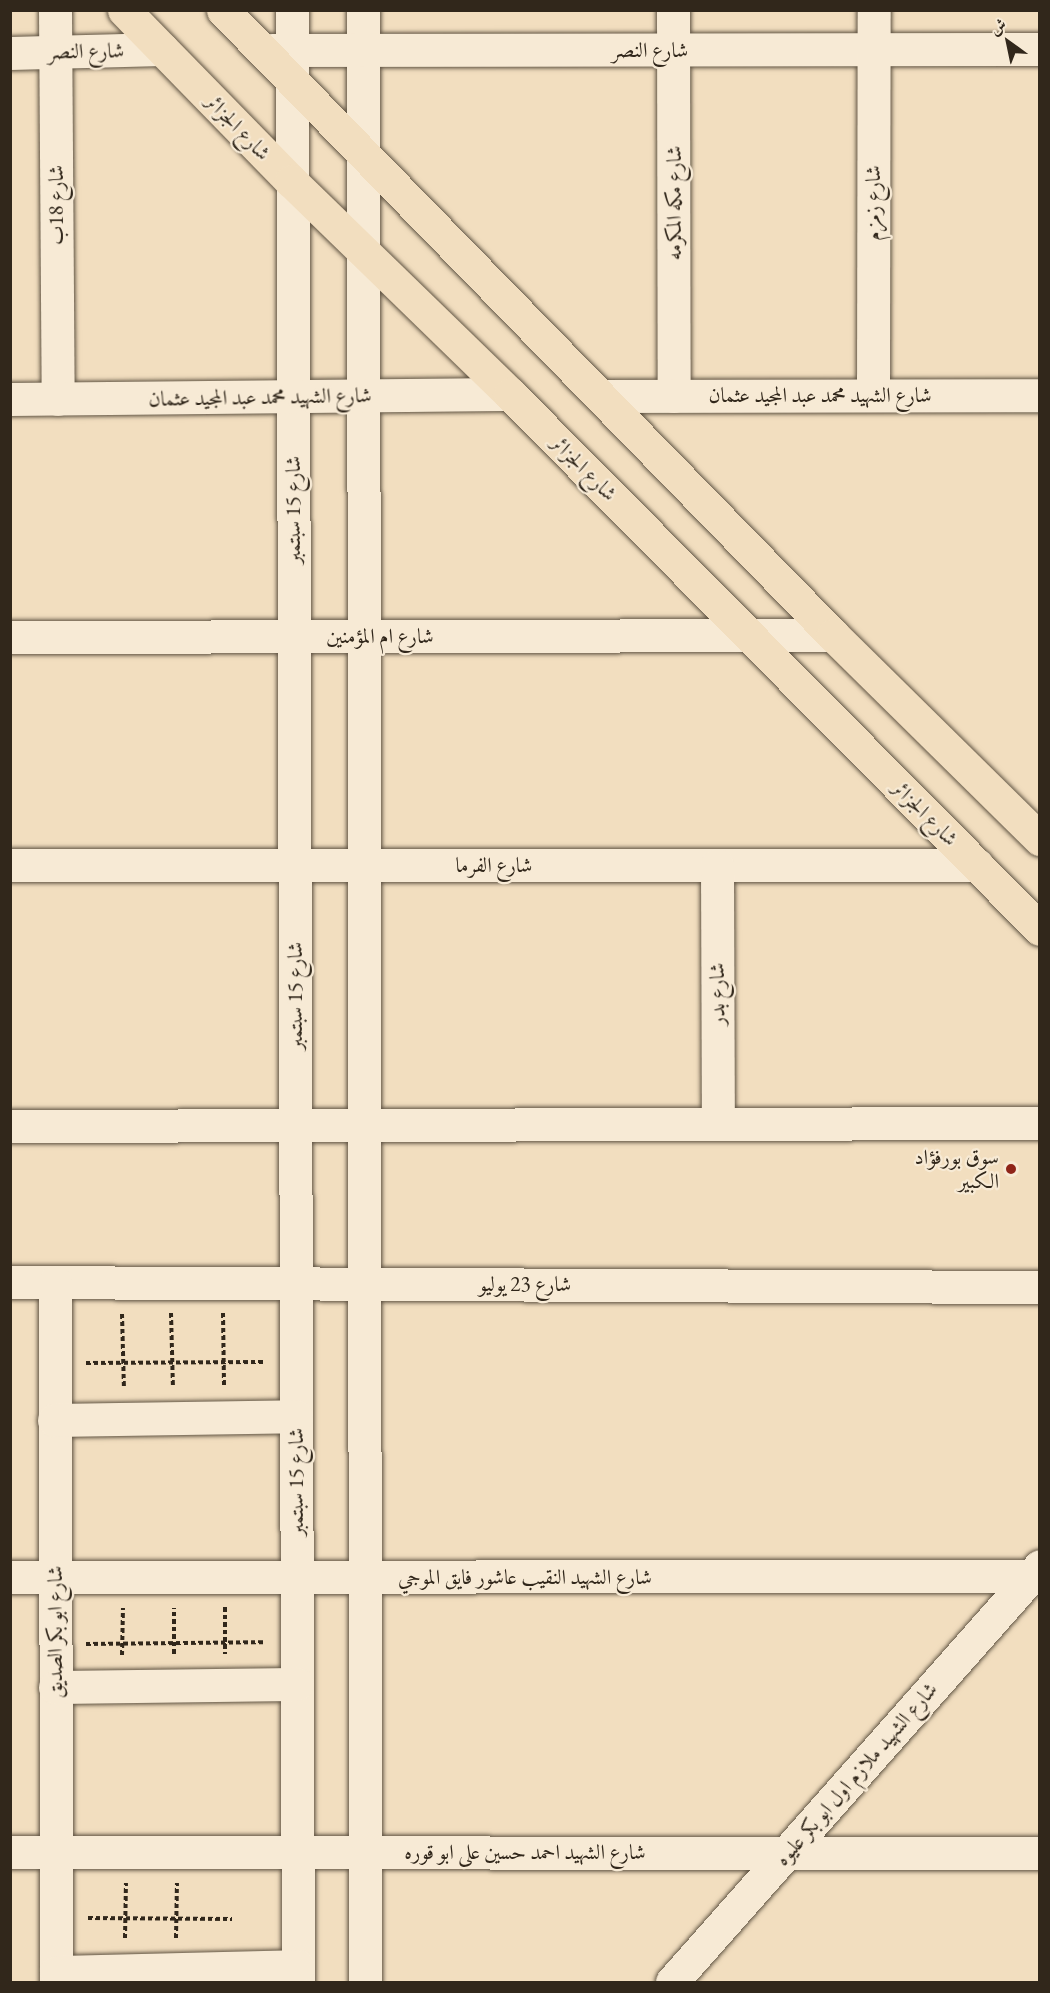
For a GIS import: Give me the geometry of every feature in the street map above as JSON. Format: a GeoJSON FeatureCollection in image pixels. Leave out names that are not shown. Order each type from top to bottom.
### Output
{"type":"FeatureCollection","features":[{"type":"Feature","properties":{"kind":"main road","name":"شارع الجزائر"},"geometry":{"type":"LineString","coordinates":[[124,10],[291,181],[510,394],[1040,929]]}},
{"type":"Feature","properties":{"kind":"main road"},"geometry":{"type":"LineString","coordinates":[[223,10],[277,50],[292,82],[833,635],[1040,839]]}},
{"type":"Feature","properties":{"kind":"street","name":"شارع 18ب"},"geometry":{"type":"LineString","coordinates":[[55,10],[58,399]]}},
{"type":"Feature","properties":{"kind":"street"},"geometry":{"type":"LineString","coordinates":[[277,50],[292,10]]}},
{"type":"Feature","properties":{"kind":"street"},"geometry":{"type":"LineString","coordinates":[[363,10],[365,1983]]}},
{"type":"Feature","properties":{"kind":"street","name":"شارع مكه المكرمه"},"geometry":{"type":"LineString","coordinates":[[673,10],[674,396]]}},
{"type":"Feature","properties":{"kind":"street","name":"شارع زمزم"},"geometry":{"type":"LineString","coordinates":[[873,395],[874,10]]}},
{"type":"Feature","properties":{"kind":"street","name":"شارع النصر"},"geometry":{"type":"LineString","coordinates":[[10,52],[162,49]]}},
{"type":"Feature","properties":{"kind":"street","name":"شارع النصر"},"geometry":{"type":"LineString","coordinates":[[277,50],[1040,49]]}},
{"type":"Feature","properties":{"kind":"street","name":"شارع 15 سبتمبر"},"geometry":{"type":"LineString","coordinates":[[292,82],[298,1974]]}},
{"type":"Feature","properties":{"kind":"street","name":"شارع الشهيد محمد عبد المجيد عثمان"},"geometry":{"type":"LineString","coordinates":[[10,399],[510,394]]}},
{"type":"Feature","properties":{"kind":"street","name":"شارع الشهيد محمد عبد المجيد عثمان"},"geometry":{"type":"LineString","coordinates":[[601,396],[1040,395]]}},
{"type":"Feature","properties":{"kind":"street","name":"شارع ام المؤمنين"},"geometry":{"type":"LineString","coordinates":[[10,637],[833,635]]}},
{"type":"Feature","properties":{"kind":"street","name":"شارع الفرما"},"geometry":{"type":"LineString","coordinates":[[10,865],[977,865]]}},
{"type":"Feature","properties":{"kind":"street","name":"شارع بدر"},"geometry":{"type":"LineString","coordinates":[[717,865],[718,1122]]}},
{"type":"Feature","properties":{"kind":"street"},"geometry":{"type":"LineString","coordinates":[[10,1126],[718,1122],[1040,1123]]}},
{"type":"Feature","properties":{"kind":"street","name":"شارع 23 يوليو"},"geometry":{"type":"LineString","coordinates":[[10,1282],[1040,1287]]}},
{"type":"Feature","properties":{"kind":"street","name":"شارع ابو بكر الصديق"},"geometry":{"type":"LineString","coordinates":[[55,1282],[56,1977]]}},
{"type":"Feature","properties":{"kind":"street"},"geometry":{"type":"LineString","coordinates":[[54,1420],[296,1416]]}},
{"type":"Feature","properties":{"kind":"street","name":"شارع الشهيد النقيب عاشور فايق الموجي"},"geometry":{"type":"LineString","coordinates":[[10,1577],[1037,1573]]}},
{"type":"Feature","properties":{"kind":"street","name":"شارع الشهيد ملازم اول ابو بكر عليوه"},"geometry":{"type":"LineString","coordinates":[[672,1983],[1037,1573]]}},
{"type":"Feature","properties":{"kind":"street"},"geometry":{"type":"LineString","coordinates":[[56,1687],[297,1684]]}},
{"type":"Feature","properties":{"kind":"street","name":"شارع الشهيد احمد حسين على ابو قوره"},"geometry":{"type":"LineString","coordinates":[[10,1852],[1040,1852]]}},
{"type":"Feature","properties":{"kind":"street"},"geometry":{"type":"LineString","coordinates":[[56,1977],[124,1970],[176,1969],[298,1974]]}},
{"type":"Feature","properties":{"kind":"path"},"geometry":{"type":"LineString","coordinates":[[122,1282],[124,1418]]}},
{"type":"Feature","properties":{"kind":"path"},"geometry":{"type":"LineString","coordinates":[[170,1282],[173,1418]]}},
{"type":"Feature","properties":{"kind":"path"},"geometry":{"type":"LineString","coordinates":[[222,1282],[224,1417]]}},
{"type":"Feature","properties":{"kind":"path"},"geometry":{"type":"LineString","coordinates":[[55,1363],[295,1362]]}},
{"type":"Feature","properties":{"kind":"path"},"geometry":{"type":"LineString","coordinates":[[122,1686],[123,1577]]}},
{"type":"Feature","properties":{"kind":"path"},"geometry":{"type":"LineString","coordinates":[[174,1577],[174,1685]]}},
{"type":"Feature","properties":{"kind":"path"},"geometry":{"type":"LineString","coordinates":[[225,1577],[225,1684]]}},
{"type":"Feature","properties":{"kind":"path"},"geometry":{"type":"LineString","coordinates":[[55,1644],[297,1642]]}},
{"type":"Feature","properties":{"kind":"path"},"geometry":{"type":"LineString","coordinates":[[124,1970],[126,1852]]}},
{"type":"Feature","properties":{"kind":"path"},"geometry":{"type":"LineString","coordinates":[[176,1969],[177,1852]]}},
{"type":"Feature","properties":{"kind":"path"},"geometry":{"type":"LineString","coordinates":[[56,1918],[232,1919]]}},
{"type":"Feature","properties":{"kind":"place","name":"سوق بورفؤاد الكبير"},"geometry":{"type":"Point","coordinates":[1011,1169]}}]}
